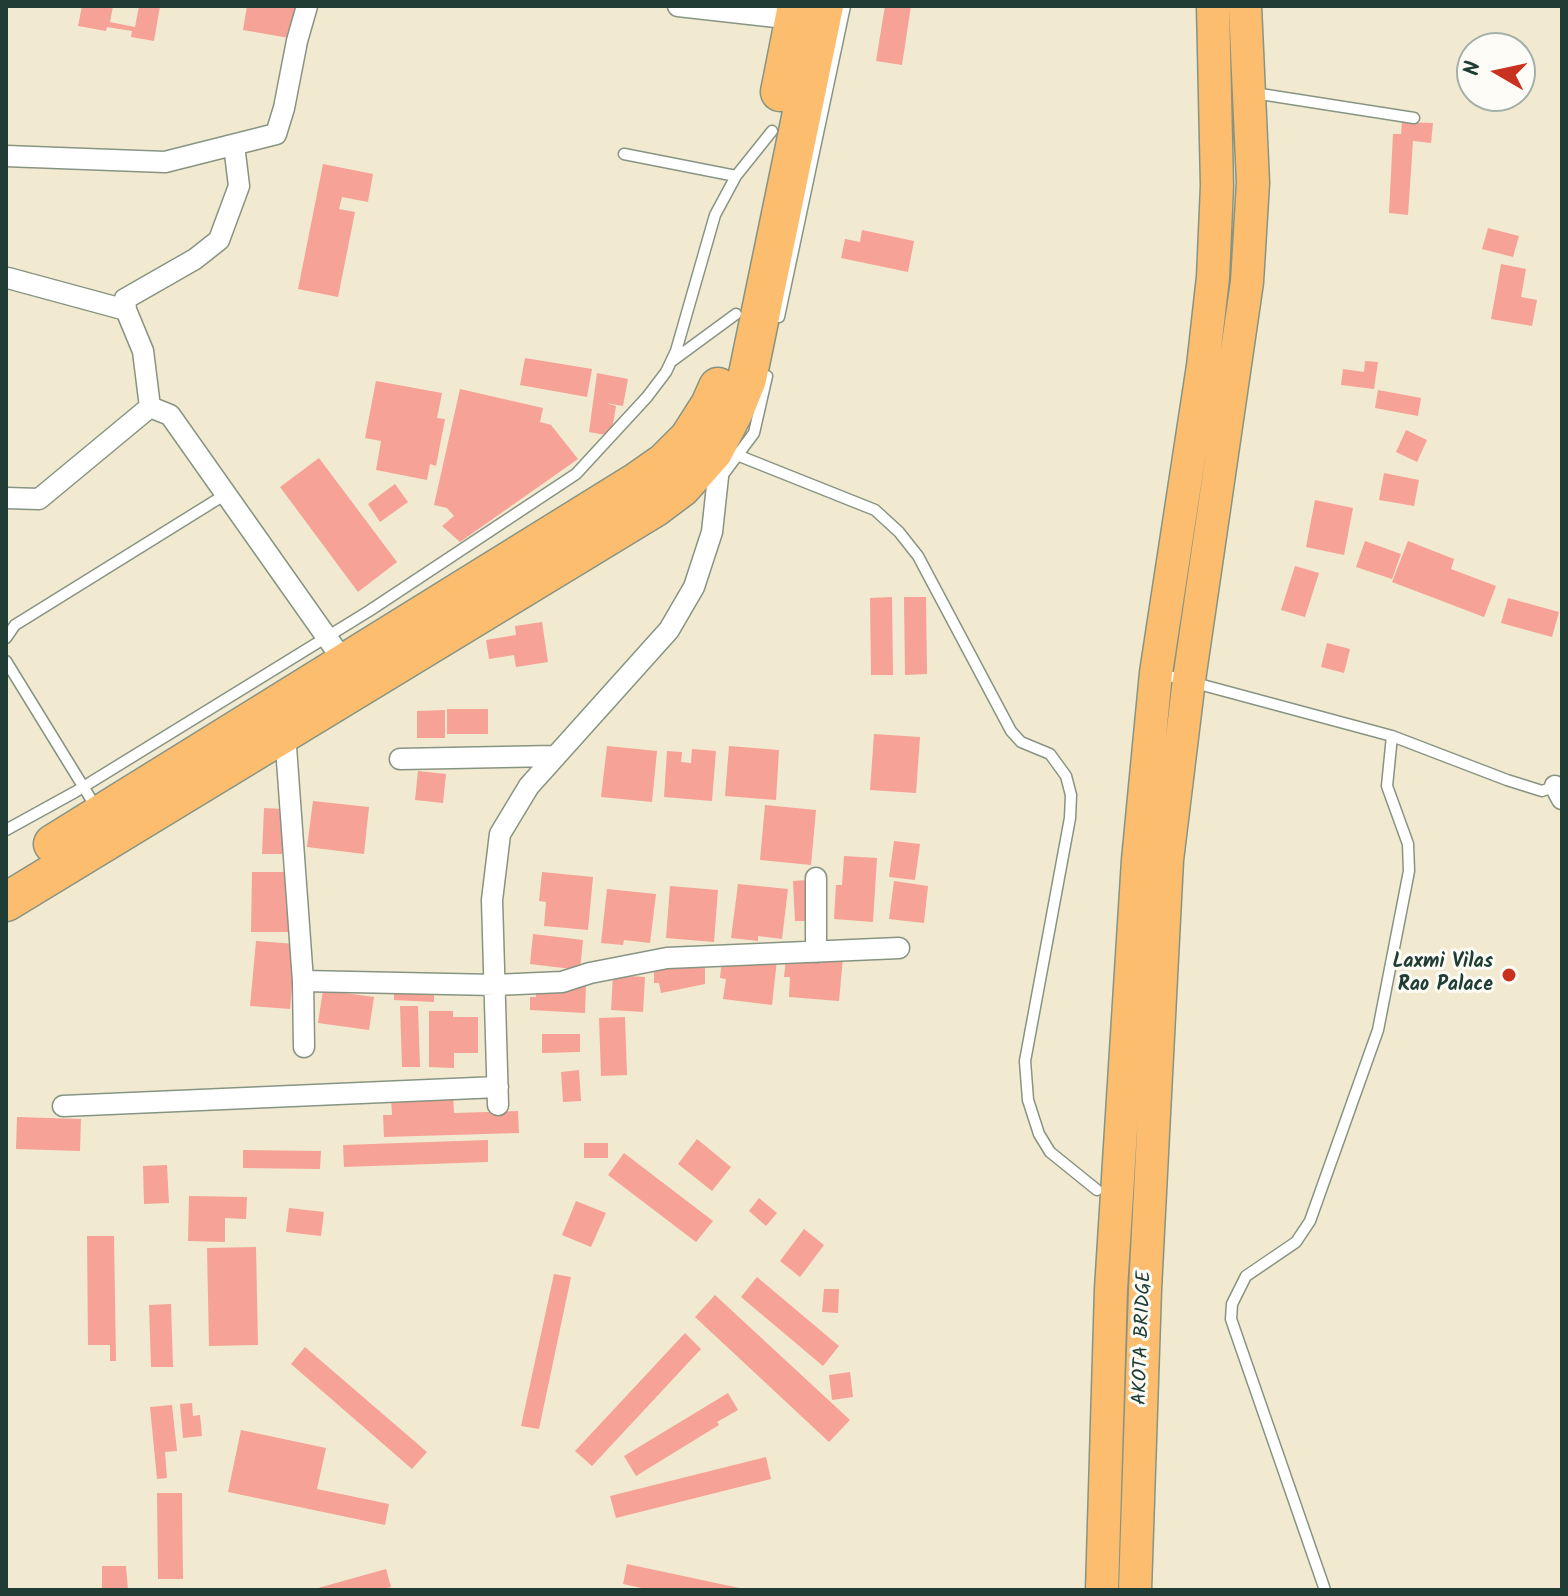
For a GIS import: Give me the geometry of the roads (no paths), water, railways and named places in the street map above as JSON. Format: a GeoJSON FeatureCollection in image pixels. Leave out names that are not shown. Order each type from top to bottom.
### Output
{"type":"FeatureCollection","features":[{"type":"Feature","properties":{"kind":"highway"},"geometry":{"type":"LineString","coordinates":[[723,431],[724,372],[772,131],[805,10]]}},
{"type":"Feature","properties":{"kind":"highway"},"geometry":{"type":"LineString","coordinates":[[6,902],[654,508],[682,487],[713,452],[747,379],[805,10]]}},
{"type":"Feature","properties":{"kind":"highway"},"geometry":{"type":"LineString","coordinates":[[6,872],[92,800],[336,650],[665,462],[689,438],[723,431]]}},
{"type":"Feature","properties":{"kind":"main road"},"geometry":{"type":"LineString","coordinates":[[1140,1086],[1138,860],[1156,673],[1203,366],[1213,277],[1217,186],[1213,6]]}},
{"type":"Feature","properties":{"kind":"main road"},"geometry":{"type":"LineString","coordinates":[[1102,1590],[1111,1289],[1140,1086],[1189,680],[1247,282],[1253,183],[1245,6]]}},
{"type":"Feature","properties":{"kind":"main road","name":"AKOTA BRIDGE"},"geometry":{"type":"LineString","coordinates":[[1135,1590],[1145,1290],[1140,1086]]}},
{"type":"Feature","properties":{"kind":"street"},"geometry":{"type":"LineString","coordinates":[[6,156],[165,162],[276,134],[307,6]]}},
{"type":"Feature","properties":{"kind":"street"},"geometry":{"type":"LineString","coordinates":[[678,6],[805,10]]}},
{"type":"Feature","properties":{"kind":"street"},"geometry":{"type":"LineString","coordinates":[[150,407],[143,351],[126,310],[125,299],[195,259],[219,240],[239,186],[234,145]]}},
{"type":"Feature","properties":{"kind":"street"},"geometry":{"type":"LineString","coordinates":[[8,278],[126,310]]}},
{"type":"Feature","properties":{"kind":"street"},"geometry":{"type":"LineString","coordinates":[[150,407],[170,415],[336,650]]}},
{"type":"Feature","properties":{"kind":"street"},"geometry":{"type":"LineString","coordinates":[[6,498],[39,499],[150,407]]}},
{"type":"Feature","properties":{"kind":"street"},"geometry":{"type":"LineString","coordinates":[[63,1106],[498,1096],[492,900],[500,834],[529,786],[669,630],[694,587],[712,532],[723,431]]}},
{"type":"Feature","properties":{"kind":"street"},"geometry":{"type":"LineString","coordinates":[[285,733],[303,981],[304,1047]]}},
{"type":"Feature","properties":{"kind":"street"},"geometry":{"type":"LineString","coordinates":[[400,759],[554,756]]}},
{"type":"Feature","properties":{"kind":"street"},"geometry":{"type":"LineString","coordinates":[[816,878],[816,952]]}},
{"type":"Feature","properties":{"kind":"street"},"geometry":{"type":"LineString","coordinates":[[303,981],[495,985],[562,982],[590,973],[667,958],[899,948]]}},
{"type":"Feature","properties":{"kind":"lane"},"geometry":{"type":"LineString","coordinates":[[778,324],[845,6]]}},
{"type":"Feature","properties":{"kind":"lane"},"geometry":{"type":"LineString","coordinates":[[1250,92],[1414,118]]}},
{"type":"Feature","properties":{"kind":"lane"},"geometry":{"type":"LineString","coordinates":[[336,650],[576,474],[647,397],[671,362],[680,338],[715,215],[736,176],[772,131]]}},
{"type":"Feature","properties":{"kind":"lane"},"geometry":{"type":"LineString","coordinates":[[624,154],[736,176]]}},
{"type":"Feature","properties":{"kind":"lane"},"geometry":{"type":"LineString","coordinates":[[671,362],[736,314]]}},
{"type":"Feature","properties":{"kind":"lane"},"geometry":{"type":"LineString","coordinates":[[723,431],[754,433],[768,369]]}},
{"type":"Feature","properties":{"kind":"lane"},"geometry":{"type":"LineString","coordinates":[[723,431],[875,510],[899,532],[918,556],[1011,731],[1021,742],[1050,754],[1066,776],[1071,795],[1070,818],[1025,1061],[1028,1100],[1039,1134],[1050,1152],[1097,1190]]}},
{"type":"Feature","properties":{"kind":"lane"},"geometry":{"type":"LineString","coordinates":[[6,638],[15,625],[226,494]]}},
{"type":"Feature","properties":{"kind":"lane"},"geometry":{"type":"LineString","coordinates":[[6,661],[92,800],[6,830]]}},
{"type":"Feature","properties":{"kind":"lane"},"geometry":{"type":"LineString","coordinates":[[1156,673],[1392,736],[1542,791],[1560,790]]}},
{"type":"Feature","properties":{"kind":"lane"},"geometry":{"type":"LineString","coordinates":[[1325,1590],[1231,1319],[1232,1304],[1246,1276],[1296,1242],[1310,1221],[1378,1030],[1409,871],[1408,844],[1387,786],[1392,736]]}},
{"type":"Feature","properties":{"kind":"place","name":"Laxmi Vilas Rao Palace"},"geometry":{"type":"Point","coordinates":[1509,975]}}]}
